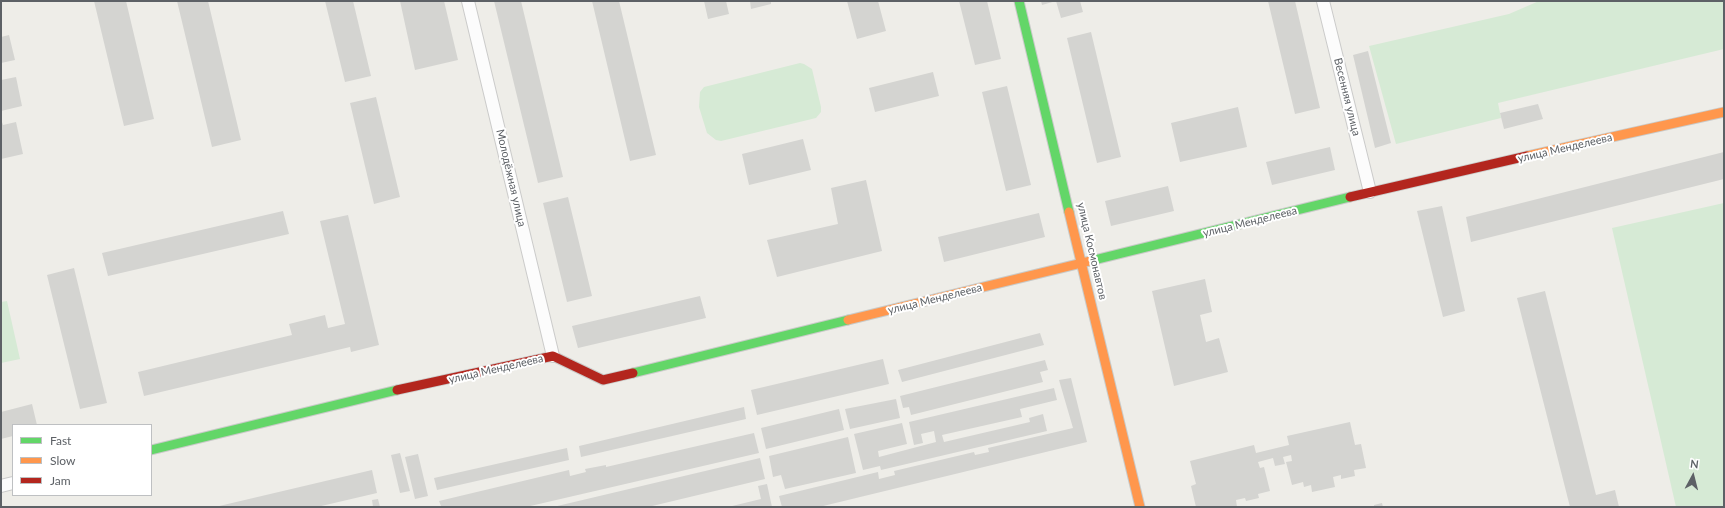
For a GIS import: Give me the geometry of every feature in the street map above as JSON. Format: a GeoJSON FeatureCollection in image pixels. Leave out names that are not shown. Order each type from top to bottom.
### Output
{"type":"FeatureCollection","features":[{"type":"Feature","properties":{"kind":"street","name":"Молодёжная улица"},"geometry":{"type":"LineString","coordinates":[[468,1],[553,356]]}},
{"type":"Feature","properties":{"kind":"street","name":"улица Космонавтов"},"geometry":{"type":"LineString","coordinates":[[1019,1],[1140,507]]}},
{"type":"Feature","properties":{"kind":"street","name":"Весенняя улица"},"geometry":{"type":"LineString","coordinates":[[1323,1],[1370,192]]}},
{"type":"Feature","properties":{"kind":"street","name":"улица Менделеева"},"geometry":{"type":"LineString","coordinates":[[152,450],[391,392],[553,356],[603,380],[1370,192],[1724,112]]}},
{"type":"Feature","properties":{"kind":"street"},"geometry":{"type":"LineString","coordinates":[[1,486],[12,483]]}},
{"type":"Feature","properties":{"kind":"green space"},"geometry":{"type":"Polygon","coordinates":[[[1539,1],[1724,1],[1724,49],[1498,103],[1501,118],[1396,144],[1369,46],[1509,14],[1539,1]]]}},
{"type":"Feature","properties":{"kind":"green space"},"geometry":{"type":"Polygon","coordinates":[[[800,63],[812,69],[821,107],[821,112],[816,118],[721,141],[716,140],[707,133],[699,107],[700,92],[704,87],[800,63]]]}},
{"type":"Feature","properties":{"kind":"green space"},"geometry":{"type":"Polygon","coordinates":[[[1724,203],[1724,507],[1676,507],[1612,228],[1724,203]]]}},
{"type":"Feature","properties":{"kind":"green space"},"geometry":{"type":"Polygon","coordinates":[[[7,301],[20,359],[1,363],[1,302],[7,301]]]}},
{"type":"Feature","properties":{"kind":"building"},"geometry":{"type":"Polygon","coordinates":[[[94,1],[126,1],[154,119],[124,126],[94,1]]]}},
{"type":"Feature","properties":{"kind":"building"},"geometry":{"type":"Polygon","coordinates":[[[177,1],[208,1],[241,140],[212,147],[177,1]]]}},
{"type":"Feature","properties":{"kind":"building"},"geometry":{"type":"Polygon","coordinates":[[[325,1],[353,1],[371,76],[345,82],[325,1]]]}},
{"type":"Feature","properties":{"kind":"building"},"geometry":{"type":"Polygon","coordinates":[[[400,1],[444,1],[458,60],[415,70],[400,1]]]}},
{"type":"Feature","properties":{"kind":"building"},"geometry":{"type":"Polygon","coordinates":[[[494,1],[521,1],[563,177],[538,183],[494,1]]]}},
{"type":"Feature","properties":{"kind":"building"},"geometry":{"type":"Polygon","coordinates":[[[592,1],[619,1],[656,155],[630,161],[592,1]]]}},
{"type":"Feature","properties":{"kind":"building"},"geometry":{"type":"Polygon","coordinates":[[[704,1],[726,1],[729,14],[708,19],[704,1]]]}},
{"type":"Feature","properties":{"kind":"building"},"geometry":{"type":"Polygon","coordinates":[[[750,1],[771,1],[771,4],[751,9],[750,1]]]}},
{"type":"Feature","properties":{"kind":"building"},"geometry":{"type":"Polygon","coordinates":[[[847,1],[878,1],[886,31],[857,39],[847,1]]]}},
{"type":"Feature","properties":{"kind":"building"},"geometry":{"type":"Polygon","coordinates":[[[959,1],[987,1],[1001,59],[975,65],[959,1]]]}},
{"type":"Feature","properties":{"kind":"building"},"geometry":{"type":"Polygon","coordinates":[[[1041,1],[1056,1],[1042,5],[1041,1]]]}},
{"type":"Feature","properties":{"kind":"building"},"geometry":{"type":"Polygon","coordinates":[[[1056,1],[1080,1],[1083,12],[1061,18],[1056,1]]]}},
{"type":"Feature","properties":{"kind":"building"},"geometry":{"type":"Polygon","coordinates":[[[1268,1],[1295,1],[1320,108],[1295,114],[1268,1]]]}},
{"type":"Feature","properties":{"kind":"building"},"geometry":{"type":"Polygon","coordinates":[[[1091,32],[1121,157],[1097,163],[1067,38],[1091,32]]]}},
{"type":"Feature","properties":{"kind":"building"},"geometry":{"type":"Polygon","coordinates":[[[9,35],[15,60],[1,63],[1,37],[9,35]]]}},
{"type":"Feature","properties":{"kind":"building"},"geometry":{"type":"Polygon","coordinates":[[[1368,51],[1391,143],[1375,148],[1353,55],[1368,51]]]}},
{"type":"Feature","properties":{"kind":"building"},"geometry":{"type":"Polygon","coordinates":[[[933,72],[939,96],[875,112],[869,88],[933,72]]]}},
{"type":"Feature","properties":{"kind":"building"},"geometry":{"type":"Polygon","coordinates":[[[16,77],[22,106],[1,111],[1,80],[16,77]]]}},
{"type":"Feature","properties":{"kind":"building"},"geometry":{"type":"Polygon","coordinates":[[[1007,86],[1031,185],[1006,191],[982,92],[1007,86]]]}},
{"type":"Feature","properties":{"kind":"building"},"geometry":{"type":"Polygon","coordinates":[[[376,97],[400,197],[374,204],[350,103],[376,97]]]}},
{"type":"Feature","properties":{"kind":"building"},"geometry":{"type":"Polygon","coordinates":[[[1538,104],[1543,119],[1504,129],[1500,113],[1538,104]]]}},
{"type":"Feature","properties":{"kind":"building"},"geometry":{"type":"Polygon","coordinates":[[[1238,107],[1247,147],[1180,162],[1171,123],[1238,107]]]}},
{"type":"Feature","properties":{"kind":"building"},"geometry":{"type":"Polygon","coordinates":[[[1,119],[3,125],[16,122],[23,154],[1,159],[1,119]]]}},
{"type":"Feature","properties":{"kind":"building"},"geometry":{"type":"Polygon","coordinates":[[[803,139],[811,170],[749,185],[742,154],[803,139]]]}},
{"type":"Feature","properties":{"kind":"building"},"geometry":{"type":"Polygon","coordinates":[[[1330,147],[1335,170],[1272,185],[1266,162],[1330,147]]]}},
{"type":"Feature","properties":{"kind":"building"},"geometry":{"type":"Polygon","coordinates":[[[1724,152],[1724,179],[1471,242],[1466,217],[1724,152]]]}},
{"type":"Feature","properties":{"kind":"building"},"geometry":{"type":"Polygon","coordinates":[[[866,180],[882,251],[777,277],[767,240],[838,224],[831,188],[866,180]]]}},
{"type":"Feature","properties":{"kind":"building"},"geometry":{"type":"Polygon","coordinates":[[[1168,186],[1174,211],[1111,226],[1105,201],[1168,186]]]}},
{"type":"Feature","properties":{"kind":"building"},"geometry":{"type":"Polygon","coordinates":[[[568,197],[592,296],[567,302],[543,203],[568,197]]]}},
{"type":"Feature","properties":{"kind":"building"},"geometry":{"type":"Polygon","coordinates":[[[1442,206],[1465,311],[1443,317],[1417,211],[1442,206]]]}},
{"type":"Feature","properties":{"kind":"building"},"geometry":{"type":"Polygon","coordinates":[[[283,211],[289,234],[108,276],[102,253],[283,211]]]}},
{"type":"Feature","properties":{"kind":"building"},"geometry":{"type":"Polygon","coordinates":[[[1039,213],[1045,237],[944,262],[938,237],[1039,213]]]}},
{"type":"Feature","properties":{"kind":"building"},"geometry":{"type":"Polygon","coordinates":[[[348,215],[379,345],[351,352],[350,347],[144,396],[138,372],[292,335],[289,324],[325,315],[328,328],[345,324],[320,221],[348,215]]]}},
{"type":"Feature","properties":{"kind":"building"},"geometry":{"type":"Polygon","coordinates":[[[74,268],[107,403],[80,409],[47,275],[74,268]]]}},
{"type":"Feature","properties":{"kind":"building"},"geometry":{"type":"Polygon","coordinates":[[[1205,279],[1212,312],[1200,315],[1206,342],[1219,338],[1228,372],[1174,386],[1152,291],[1205,279]]]}},
{"type":"Feature","properties":{"kind":"building"},"geometry":{"type":"Polygon","coordinates":[[[1545,291],[1596,495],[1615,490],[1619,507],[1570,507],[1517,298],[1545,291]]]}},
{"type":"Feature","properties":{"kind":"building"},"geometry":{"type":"Polygon","coordinates":[[[700,296],[706,318],[578,348],[572,326],[700,296]]]}},
{"type":"Feature","properties":{"kind":"building"},"geometry":{"type":"Polygon","coordinates":[[[1040,333],[1044,345],[902,382],[898,370],[1040,333]]]}},
{"type":"Feature","properties":{"kind":"building"},"geometry":{"type":"Polygon","coordinates":[[[883,359],[889,384],[757,415],[751,390],[883,359]]]}},
{"type":"Feature","properties":{"kind":"building"},"geometry":{"type":"Polygon","coordinates":[[[1045,360],[1048,370],[1040,372],[1043,382],[911,415],[909,407],[903,408],[900,396],[1045,360]]]}},
{"type":"Feature","properties":{"kind":"building"},"geometry":{"type":"Polygon","coordinates":[[[1071,378],[1087,442],[819,507],[782,507],[779,496],[878,472],[879,479],[895,475],[894,471],[974,452],[975,455],[989,452],[988,448],[1073,428],[1059,380],[1071,378]]]}},
{"type":"Feature","properties":{"kind":"building"},"geometry":{"type":"Polygon","coordinates":[[[1054,388],[1057,400],[1020,409],[1022,417],[942,435],[944,442],[1030,422],[1029,418],[1043,414],[1047,431],[881,470],[880,466],[863,470],[854,434],[902,423],[907,444],[878,451],[879,457],[936,442],[934,431],[921,434],[923,443],[914,445],[909,422],[1054,388]]]}},
{"type":"Feature","properties":{"kind":"building"},"geometry":{"type":"Polygon","coordinates":[[[896,399],[900,418],[850,429],[845,409],[896,399]]]}},
{"type":"Feature","properties":{"kind":"building"},"geometry":{"type":"Polygon","coordinates":[[[32,404],[37,424],[12,424],[12,436],[1,439],[1,412],[32,404]]]}},
{"type":"Feature","properties":{"kind":"building"},"geometry":{"type":"Polygon","coordinates":[[[744,407],[746,419],[581,457],[579,446],[744,407]]]}},
{"type":"Feature","properties":{"kind":"building"},"geometry":{"type":"Polygon","coordinates":[[[839,409],[844,430],[766,449],[761,428],[839,409]]]}},
{"type":"Feature","properties":{"kind":"building"},"geometry":{"type":"Polygon","coordinates":[[[1350,422],[1355,445],[1361,444],[1366,468],[1354,470],[1355,476],[1341,479],[1341,475],[1333,477],[1335,487],[1312,492],[1311,485],[1304,487],[1303,482],[1292,485],[1286,462],[1292,461],[1291,455],[1283,457],[1285,464],[1275,466],[1273,458],[1258,462],[1260,468],[1264,467],[1270,491],[1258,494],[1259,498],[1246,501],[1245,498],[1236,500],[1237,507],[1196,507],[1191,486],[1196,484],[1190,461],[1254,445],[1256,453],[1289,445],[1287,436],[1350,422]]]}},
{"type":"Feature","properties":{"kind":"building"},"geometry":{"type":"Polygon","coordinates":[[[754,433],[759,453],[526,507],[438,507],[441,506],[439,501],[569,470],[570,476],[586,472],[585,469],[606,465],[606,467],[754,433]]]}},
{"type":"Feature","properties":{"kind":"building"},"geometry":{"type":"Polygon","coordinates":[[[848,437],[856,473],[785,489],[781,475],[773,477],[769,456],[848,437]]]}},
{"type":"Feature","properties":{"kind":"building"},"geometry":{"type":"Polygon","coordinates":[[[567,448],[569,460],[437,490],[434,478],[567,448]]]}},
{"type":"Feature","properties":{"kind":"building"},"geometry":{"type":"Polygon","coordinates":[[[400,453],[410,491],[400,493],[391,455],[400,453]]]}},
{"type":"Feature","properties":{"kind":"building"},"geometry":{"type":"Polygon","coordinates":[[[418,454],[428,496],[415,499],[405,457],[418,454]]]}},
{"type":"Feature","properties":{"kind":"building"},"geometry":{"type":"Polygon","coordinates":[[[760,458],[765,479],[648,507],[553,507],[760,458]]]}},
{"type":"Feature","properties":{"kind":"building"},"geometry":{"type":"Polygon","coordinates":[[[372,470],[377,493],[317,507],[215,507],[372,470]]]}},
{"type":"Feature","properties":{"kind":"building"},"geometry":{"type":"Polygon","coordinates":[[[767,484],[772,507],[728,507],[761,499],[758,486],[767,484]]]}},
{"type":"Feature","properties":{"kind":"building"},"geometry":{"type":"Polygon","coordinates":[[[378,499],[380,507],[373,507],[372,500],[378,499]]]}},
{"type":"Feature","properties":{"kind":"building"},"geometry":{"type":"Polygon","coordinates":[[[1382,503],[1383,507],[1374,507],[1374,505],[1382,503]]]}},
{"type":"Feature","properties":{"kind":"traffic: fast"},"geometry":{"type":"LineString","coordinates":[[1019,1],[1069,212]]}},
{"type":"Feature","properties":{"kind":"traffic: fast"},"geometry":{"type":"LineString","coordinates":[[1090,261],[1350,197]]}},
{"type":"Feature","properties":{"kind":"traffic: fast"},"geometry":{"type":"LineString","coordinates":[[633,373],[848,320]]}},
{"type":"Feature","properties":{"kind":"traffic: fast"},"geometry":{"type":"LineString","coordinates":[[152,450],[397,390]]}},
{"type":"Feature","properties":{"kind":"traffic: slow"},"geometry":{"type":"LineString","coordinates":[[1527,156],[1724,112]]}},
{"type":"Feature","properties":{"kind":"traffic: slow"},"geometry":{"type":"LineString","coordinates":[[1069,212],[1140,507]]}},
{"type":"Feature","properties":{"kind":"traffic: slow"},"geometry":{"type":"LineString","coordinates":[[848,320],[1090,261]]}},
{"type":"Feature","properties":{"kind":"traffic: jam"},"geometry":{"type":"LineString","coordinates":[[1350,197],[1527,156]]}},
{"type":"Feature","properties":{"kind":"traffic: jam"},"geometry":{"type":"LineString","coordinates":[[397,390],[553,356],[603,380],[633,373]]}}]}
